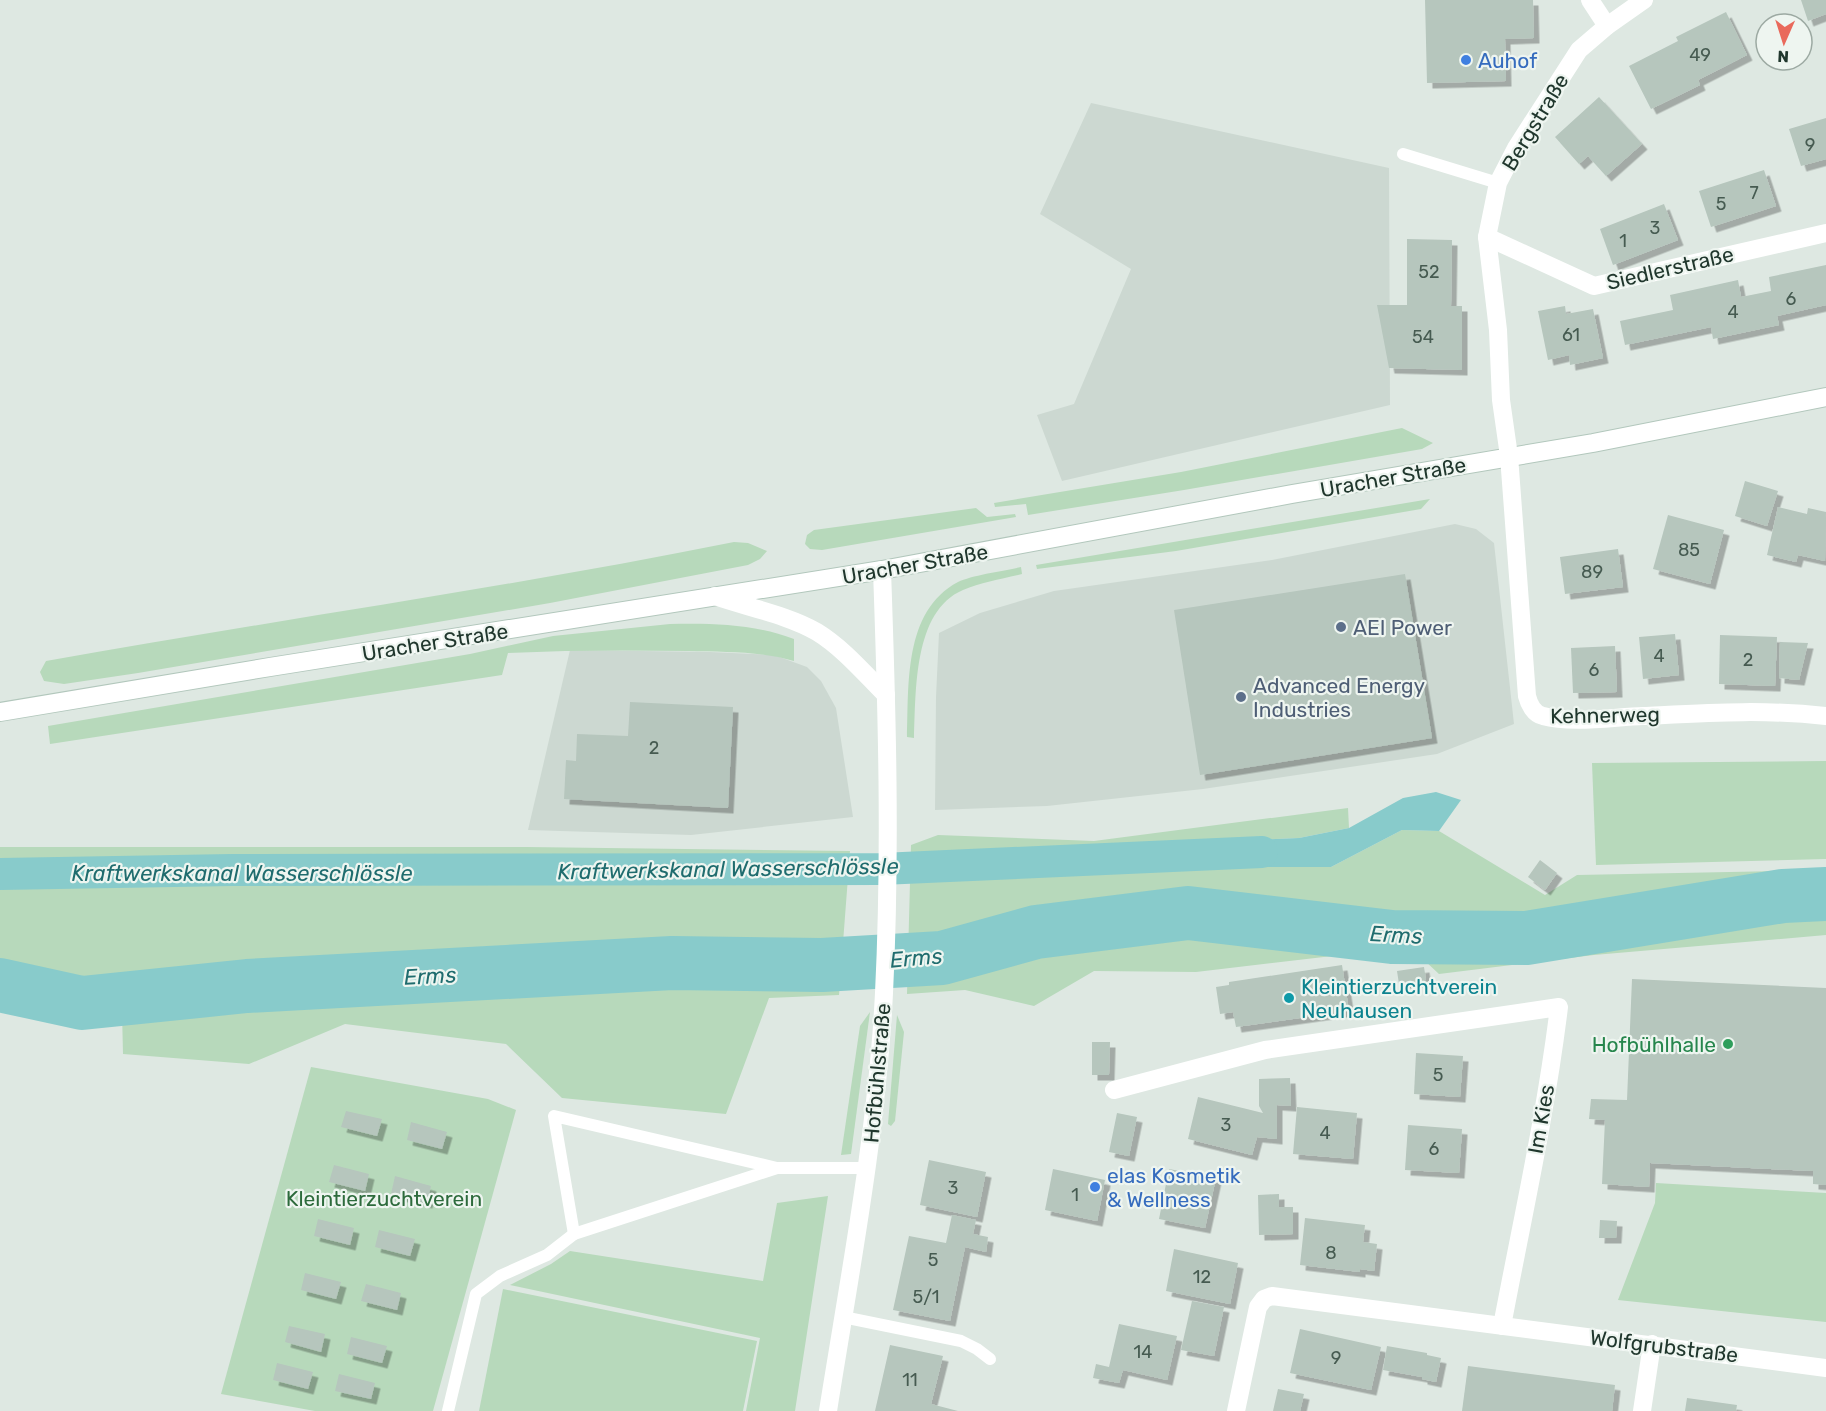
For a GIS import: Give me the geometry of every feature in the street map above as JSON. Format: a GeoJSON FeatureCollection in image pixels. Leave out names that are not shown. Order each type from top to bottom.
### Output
{"type":"FeatureCollection","features":[{"type":"Feature","properties":{"kind":"street"},"geometry":{"type":"LineString","coordinates":[[1590,0],[1607,26]]}},
{"type":"Feature","properties":{"kind":"street","name":"Bergstraße"},"geometry":{"type":"LineString","coordinates":[[1509,456],[1487,237],[1498,183],[1516,148],[1579,50],[1607,26],[1644,0]]}},
{"type":"Feature","properties":{"kind":"street","name":"Siedlerstraße"},"geometry":{"type":"LineString","coordinates":[[1487,237],[1594,286],[1826,233]]}},
{"type":"Feature","properties":{"kind":"street","name":"Uracher Straße"},"geometry":{"type":"LineString","coordinates":[[0,712],[882,570],[1141,521],[1593,443],[1826,397]]}},
{"type":"Feature","properties":{"kind":"street","name":"Kehnerweg"},"geometry":{"type":"LineString","coordinates":[[1509,456],[1527,696],[1530,706],[1540,716],[1569,720],[1782,711],[1826,716]]}},
{"type":"Feature","properties":{"kind":"street","name":"Hofbühlstraße"},"geometry":{"type":"LineString","coordinates":[[828,1411],[867,1168],[884,993],[888,845],[882,570]]}},
{"type":"Feature","properties":{"kind":"street"},"geometry":{"type":"LineString","coordinates":[[715,597],[786,619],[815,631],[834,644],[886,695]]}},
{"type":"Feature","properties":{"kind":"street","name":"Im Kies"},"geometry":{"type":"LineString","coordinates":[[1114,1090],[1265,1050],[1559,1007],[1544,1108],[1502,1326]]}},
{"type":"Feature","properties":{"kind":"street"},"geometry":{"type":"LineString","coordinates":[[1236,1411],[1258,1307],[1264,1299],[1272,1296],[1502,1326]]}},
{"type":"Feature","properties":{"kind":"street","name":"Wolfgrubstraße"},"geometry":{"type":"LineString","coordinates":[[1502,1326],[1826,1368]]}},
{"type":"Feature","properties":{"kind":"street"},"geometry":{"type":"LineString","coordinates":[[1642,1411],[1652,1344]]}},
{"type":"Feature","properties":{"kind":"lane"},"geometry":{"type":"LineString","coordinates":[[1403,154],[1498,183]]}},
{"type":"Feature","properties":{"kind":"lane"},"geometry":{"type":"LineString","coordinates":[[574,1234],[554,1116],[777,1168],[867,1168]]}},
{"type":"Feature","properties":{"kind":"lane"},"geometry":{"type":"LineString","coordinates":[[448,1411],[476,1294],[500,1276],[548,1255],[574,1234],[777,1168]]}},
{"type":"Feature","properties":{"kind":"lane"},"geometry":{"type":"LineString","coordinates":[[843,1317],[960,1341],[990,1359]]}},
{"type":"Feature","properties":{"kind":"shaded area"},"geometry":{"type":"Polygon","coordinates":[[[1091,103],[1389,168],[1390,405],[1062,481],[1037,415],[1074,404],[1131,269],[1040,214],[1091,103]]]}},
{"type":"Feature","properties":{"kind":"shaded area"},"geometry":{"type":"Polygon","coordinates":[[[1455,524],[1476,529],[1494,543],[1514,724],[1437,754],[1203,789],[1047,806],[935,810],[939,633],[980,613],[1054,591],[1272,560],[1455,524]]]}},
{"type":"Feature","properties":{"kind":"shaded area"},"geometry":{"type":"Polygon","coordinates":[[[570,650],[774,655],[807,667],[821,681],[836,708],[853,817],[691,835],[528,830],[570,650]]]}},
{"type":"Feature","properties":{"kind":"green space"},"geometry":{"type":"Polygon","coordinates":[[[1402,428],[1433,443],[1422,449],[1028,515],[1026,504],[995,507],[994,503],[1181,472],[1402,428]]]}},
{"type":"Feature","properties":{"kind":"green space"},"geometry":{"type":"Polygon","coordinates":[[[1430,499],[1421,509],[1176,551],[1037,569],[1036,565],[1430,499]]]}},
{"type":"Feature","properties":{"kind":"green space"},"geometry":{"type":"Polygon","coordinates":[[[976,508],[987,517],[1015,514],[1016,517],[822,550],[810,549],[805,544],[807,535],[814,530],[976,508]]]}},
{"type":"Feature","properties":{"kind":"green space"},"geometry":{"type":"Polygon","coordinates":[[[734,542],[748,543],[767,551],[760,559],[748,565],[550,603],[138,673],[64,684],[44,681],[40,672],[46,661],[563,574],[734,542]]]}},
{"type":"Feature","properties":{"kind":"green space"},"geometry":{"type":"Polygon","coordinates":[[[1021,567],[1022,574],[963,590],[947,601],[935,616],[926,634],[920,655],[915,698],[914,738],[907,737],[908,695],[913,651],[918,630],[927,611],[940,595],[958,582],[1021,567]]]}},
{"type":"Feature","properties":{"kind":"green space"},"geometry":{"type":"Polygon","coordinates":[[[670,624],[733,626],[779,634],[794,639],[794,661],[756,654],[716,652],[598,650],[508,653],[502,675],[50,744],[48,726],[470,654],[553,636],[670,624]]]}},
{"type":"Feature","properties":{"kind":"green space"},"geometry":{"type":"Polygon","coordinates":[[[1826,761],[1826,859],[1596,865],[1592,763],[1826,761]]]}},
{"type":"Feature","properties":{"kind":"green space"},"geometry":{"type":"Polygon","coordinates":[[[1348,808],[1349,828],[1299,838],[1222,841],[1331,867],[1402,830],[1439,831],[1545,895],[1577,875],[1826,870],[1826,935],[1594,955],[1439,974],[1424,960],[1384,950],[1196,972],[1094,971],[1034,1006],[965,990],[907,994],[911,845],[938,835],[1094,841],[1348,808]]]}},
{"type":"Feature","properties":{"kind":"green space"},"geometry":{"type":"Polygon","coordinates":[[[0,847],[527,847],[850,851],[839,995],[769,998],[726,1114],[562,1098],[506,1044],[345,1024],[249,1064],[123,1054],[122,1012],[0,995],[0,847]]]}},
{"type":"Feature","properties":{"kind":"green space"},"geometry":{"type":"Polygon","coordinates":[[[870,1012],[851,1154],[841,1155],[860,1026],[870,1012]]]}},
{"type":"Feature","properties":{"kind":"green space"},"geometry":{"type":"Polygon","coordinates":[[[897,1015],[904,1032],[895,1121],[891,1126],[888,1124],[897,1015]]]}},
{"type":"Feature","properties":{"kind":"green space","name":"Kleintierzuchtverein"},"geometry":{"type":"Polygon","coordinates":[[[311,1067],[488,1099],[516,1110],[433,1411],[315,1411],[221,1394],[311,1067]]]}},
{"type":"Feature","properties":{"kind":"green space"},"geometry":{"type":"Polygon","coordinates":[[[1656,1183],[1826,1193],[1826,1322],[1618,1300],[1655,1203],[1656,1183]]]}},
{"type":"Feature","properties":{"kind":"green space"},"geometry":{"type":"Polygon","coordinates":[[[828,1196],[795,1411],[746,1411],[760,1338],[510,1285],[551,1264],[570,1251],[763,1281],[777,1203],[828,1196]]]}},
{"type":"Feature","properties":{"kind":"green space"},"geometry":{"type":"Polygon","coordinates":[[[503,1289],[757,1341],[743,1411],[479,1411],[503,1289]]]}},
{"type":"Feature","properties":{"kind":"water"},"geometry":{"type":"Polygon","coordinates":[[[1436,792],[1461,800],[1439,831],[1402,830],[1331,867],[1218,867],[1222,841],[1299,838],[1349,828],[1403,798],[1436,792]]]}},
{"type":"Feature","properties":{"kind":"building","name":"Auhof"},"geometry":{"type":"Polygon","coordinates":[[[1425,0],[1533,0],[1534,38],[1505,39],[1506,81],[1427,83],[1425,0]]]}},
{"type":"Feature","properties":{"kind":"building"},"geometry":{"type":"Polygon","coordinates":[[[1801,0],[1826,0],[1826,14],[1814,19],[1814,12],[1805,12],[1801,0]]]}},
{"type":"Feature","properties":{"kind":"building"},"geometry":{"type":"Polygon","coordinates":[[[1726,12],[1747,55],[1698,80],[1700,85],[1651,109],[1629,66],[1678,41],[1676,37],[1726,12]]]}},
{"type":"Feature","properties":{"kind":"building"},"geometry":{"type":"Polygon","coordinates":[[[1599,97],[1642,144],[1606,176],[1588,156],[1579,164],[1555,137],[1599,97]]]}},
{"type":"Feature","properties":{"kind":"building"},"geometry":{"type":"Polygon","coordinates":[[[1826,118],[1826,159],[1801,166],[1789,129],[1826,118]]]}},
{"type":"Feature","properties":{"kind":"building"},"geometry":{"type":"Polygon","coordinates":[[[1764,170],[1776,206],[1711,227],[1699,191],[1764,170]]]}},
{"type":"Feature","properties":{"kind":"building"},"geometry":{"type":"Polygon","coordinates":[[[1664,204],[1678,240],[1613,265],[1600,229],[1664,204]]]}},
{"type":"Feature","properties":{"kind":"building"},"geometry":{"type":"Polygon","coordinates":[[[1407,239],[1452,240],[1451,306],[1462,306],[1462,370],[1389,368],[1377,305],[1407,305],[1407,239]]]}},
{"type":"Feature","properties":{"kind":"building"},"geometry":{"type":"Polygon","coordinates":[[[1826,265],[1826,305],[1777,316],[1779,325],[1713,339],[1711,327],[1625,345],[1620,321],[1673,310],[1670,295],[1738,280],[1741,297],[1771,291],[1769,277],[1826,265]]]}},
{"type":"Feature","properties":{"kind":"building"},"geometry":{"type":"Polygon","coordinates":[[[1565,306],[1566,314],[1593,309],[1603,358],[1570,365],[1569,355],[1548,360],[1538,311],[1565,306]]]}},
{"type":"Feature","properties":{"kind":"building"},"geometry":{"type":"Polygon","coordinates":[[[1745,481],[1778,491],[1767,526],[1735,516],[1745,481]]]}},
{"type":"Feature","properties":{"kind":"building"},"geometry":{"type":"Polygon","coordinates":[[[1778,507],[1807,514],[1808,508],[1826,512],[1825,561],[1798,555],[1796,562],[1767,555],[1778,507]]]}},
{"type":"Feature","properties":{"kind":"building"},"geometry":{"type":"Polygon","coordinates":[[[1668,515],[1724,530],[1710,584],[1653,569],[1668,515]]]}},
{"type":"Feature","properties":{"kind":"building"},"geometry":{"type":"Polygon","coordinates":[[[1618,549],[1623,587],[1565,594],[1560,557],[1618,549]]]}},
{"type":"Feature","properties":{"kind":"building"},"geometry":{"type":"Polygon","coordinates":[[[1405,574],[1432,738],[1200,775],[1174,610],[1405,574]]]}},
{"type":"Feature","properties":{"kind":"building"},"geometry":{"type":"Polygon","coordinates":[[[1675,634],[1679,675],[1643,679],[1639,637],[1675,634]]]}},
{"type":"Feature","properties":{"kind":"building"},"geometry":{"type":"Polygon","coordinates":[[[1720,635],[1777,637],[1775,686],[1719,684],[1720,635]]]}},
{"type":"Feature","properties":{"kind":"building"},"geometry":{"type":"Polygon","coordinates":[[[1780,642],[1808,643],[1799,680],[1779,678],[1780,642]]]}},
{"type":"Feature","properties":{"kind":"building"},"geometry":{"type":"Polygon","coordinates":[[[1615,646],[1617,692],[1573,693],[1571,648],[1615,646]]]}},
{"type":"Feature","properties":{"kind":"building"},"geometry":{"type":"Polygon","coordinates":[[[630,702],[733,707],[728,808],[564,799],[566,760],[576,761],[577,734],[628,736],[630,702]]]}},
{"type":"Feature","properties":{"kind":"building"},"geometry":{"type":"Polygon","coordinates":[[[1540,860],[1557,873],[1545,890],[1528,877],[1540,860]]]}},
{"type":"Feature","properties":{"kind":"building","name":"Kleintierzuchtverein Neuhausen"},"geometry":{"type":"Polygon","coordinates":[[[1342,965],[1349,1011],[1236,1027],[1233,1012],[1220,1014],[1216,987],[1229,985],[1229,982],[1342,965]]]}},
{"type":"Feature","properties":{"kind":"building"},"geometry":{"type":"Polygon","coordinates":[[[1424,967],[1426,980],[1399,984],[1397,971],[1424,967]]]}},
{"type":"Feature","properties":{"kind":"building","name":"Hofbühlhalle"},"geometry":{"type":"Polygon","coordinates":[[[1632,979],[1826,988],[1826,1185],[1813,1184],[1813,1171],[1650,1163],[1649,1187],[1602,1184],[1605,1120],[1589,1119],[1591,1099],[1627,1100],[1632,979]]]}},
{"type":"Feature","properties":{"kind":"building"},"geometry":{"type":"Polygon","coordinates":[[[1092,1042],[1110,1042],[1109,1075],[1092,1075],[1092,1042]]]}},
{"type":"Feature","properties":{"kind":"building"},"geometry":{"type":"Polygon","coordinates":[[[1416,1053],[1463,1056],[1460,1097],[1414,1094],[1416,1053]]]}},
{"type":"Feature","properties":{"kind":"building"},"geometry":{"type":"Polygon","coordinates":[[[1290,1078],[1291,1106],[1277,1105],[1277,1139],[1257,1137],[1252,1155],[1188,1139],[1198,1097],[1263,1113],[1259,1106],[1259,1079],[1290,1078]]]}},
{"type":"Feature","properties":{"kind":"building"},"geometry":{"type":"Polygon","coordinates":[[[1297,1107],[1357,1113],[1353,1159],[1293,1154],[1297,1107]]]}},
{"type":"Feature","properties":{"kind":"building"},"geometry":{"type":"Polygon","coordinates":[[[346,1111],[382,1119],[377,1136],[341,1127],[346,1111]]]}},
{"type":"Feature","properties":{"kind":"building"},"geometry":{"type":"Polygon","coordinates":[[[1117,1113],[1137,1117],[1129,1156],[1109,1152],[1117,1113]]]}},
{"type":"Feature","properties":{"kind":"building"},"geometry":{"type":"Polygon","coordinates":[[[411,1122],[447,1132],[442,1149],[407,1140],[411,1122]]]}},
{"type":"Feature","properties":{"kind":"building"},"geometry":{"type":"Polygon","coordinates":[[[1408,1125],[1462,1129],[1459,1173],[1405,1170],[1408,1125]]]}},
{"type":"Feature","properties":{"kind":"building"},"geometry":{"type":"Polygon","coordinates":[[[929,1160],[986,1172],[977,1217],[920,1205],[929,1160]]]}},
{"type":"Feature","properties":{"kind":"building"},"geometry":{"type":"Polygon","coordinates":[[[334,1165],[369,1174],[365,1191],[329,1182],[334,1165]]]}},
{"type":"Feature","properties":{"kind":"building"},"geometry":{"type":"Polygon","coordinates":[[[1053,1169],[1105,1180],[1097,1221],[1045,1210],[1053,1169]]]}},
{"type":"Feature","properties":{"kind":"building"},"geometry":{"type":"Polygon","coordinates":[[[1169,1169],[1216,1178],[1205,1228],[1159,1219],[1169,1169]]]}},
{"type":"Feature","properties":{"kind":"building"},"geometry":{"type":"Polygon","coordinates":[[[395,1176],[431,1186],[427,1203],[391,1194],[395,1176]]]}},
{"type":"Feature","properties":{"kind":"building"},"geometry":{"type":"Polygon","coordinates":[[[1279,1194],[1279,1207],[1293,1207],[1293,1234],[1259,1235],[1258,1195],[1279,1194]]]}},
{"type":"Feature","properties":{"kind":"building"},"geometry":{"type":"Polygon","coordinates":[[[952,1215],[976,1220],[973,1234],[988,1237],[986,1252],[965,1247],[950,1321],[893,1310],[909,1236],[946,1243],[952,1215]]]}},
{"type":"Feature","properties":{"kind":"building"},"geometry":{"type":"Polygon","coordinates":[[[1305,1218],[1365,1225],[1363,1242],[1377,1244],[1374,1271],[1360,1269],[1360,1272],[1300,1265],[1305,1218]]]}},
{"type":"Feature","properties":{"kind":"building"},"geometry":{"type":"Polygon","coordinates":[[[318,1219],[354,1228],[350,1245],[314,1236],[318,1219]]]}},
{"type":"Feature","properties":{"kind":"building"},"geometry":{"type":"Polygon","coordinates":[[[1600,1220],[1617,1221],[1616,1238],[1599,1238],[1600,1220]]]}},
{"type":"Feature","properties":{"kind":"building"},"geometry":{"type":"Polygon","coordinates":[[[379,1230],[415,1239],[410,1256],[375,1247],[379,1230]]]}},
{"type":"Feature","properties":{"kind":"building"},"geometry":{"type":"Polygon","coordinates":[[[1174,1249],[1238,1263],[1230,1304],[1166,1291],[1174,1249]]]}},
{"type":"Feature","properties":{"kind":"building"},"geometry":{"type":"Polygon","coordinates":[[[305,1273],[341,1282],[336,1299],[301,1290],[305,1273]]]}},
{"type":"Feature","properties":{"kind":"building"},"geometry":{"type":"Polygon","coordinates":[[[366,1284],[401,1293],[397,1310],[361,1301],[366,1284]]]}},
{"type":"Feature","properties":{"kind":"building"},"geometry":{"type":"Polygon","coordinates":[[[1192,1301],[1224,1307],[1214,1356],[1181,1350],[1192,1301]]]}},
{"type":"Feature","properties":{"kind":"building"},"geometry":{"type":"Polygon","coordinates":[[[1119,1324],[1177,1336],[1167,1380],[1123,1370],[1119,1383],[1093,1378],[1096,1364],[1109,1367],[1119,1324]]]}},
{"type":"Feature","properties":{"kind":"building"},"geometry":{"type":"Polygon","coordinates":[[[289,1326],[325,1334],[321,1352],[285,1342],[289,1326]]]}},
{"type":"Feature","properties":{"kind":"building"},"geometry":{"type":"Polygon","coordinates":[[[1300,1329],[1381,1347],[1371,1390],[1290,1373],[1300,1329]]]}},
{"type":"Feature","properties":{"kind":"building"},"geometry":{"type":"Polygon","coordinates":[[[351,1337],[387,1346],[382,1363],[347,1354],[351,1337]]]}},
{"type":"Feature","properties":{"kind":"building"},"geometry":{"type":"Polygon","coordinates":[[[890,1345],[943,1356],[931,1404],[958,1411],[875,1411],[890,1345]]]}},
{"type":"Feature","properties":{"kind":"building"},"geometry":{"type":"Polygon","coordinates":[[[1387,1346],[1427,1353],[1427,1355],[1441,1358],[1436,1382],[1383,1370],[1387,1346]]]}},
{"type":"Feature","properties":{"kind":"building"},"geometry":{"type":"Polygon","coordinates":[[[277,1363],[313,1372],[308,1389],[273,1380],[277,1363]]]}},
{"type":"Feature","properties":{"kind":"building"},"geometry":{"type":"Polygon","coordinates":[[[1468,1366],[1615,1385],[1612,1411],[1462,1411],[1468,1366]]]}},
{"type":"Feature","properties":{"kind":"building"},"geometry":{"type":"Polygon","coordinates":[[[339,1374],[375,1383],[371,1399],[335,1391],[339,1374]]]}},
{"type":"Feature","properties":{"kind":"building"},"geometry":{"type":"Polygon","coordinates":[[[1278,1389],[1304,1394],[1300,1411],[1273,1411],[1278,1389]]]}},
{"type":"Feature","properties":{"kind":"building"},"geometry":{"type":"Polygon","coordinates":[[[1687,1398],[1737,1405],[1736,1411],[1685,1411],[1687,1398]]]}},
{"type":"Feature","properties":{"kind":"waterway","name":"Kraftwerkskanal Wasserschlössle"},"geometry":{"type":"LineString","coordinates":[[0,874],[232,870],[881,869],[1262,852]]}},
{"type":"Feature","properties":{"kind":"waterway","name":"Erms"},"geometry":{"type":"LineString","coordinates":[[0,985],[82,1003],[247,986],[672,963],[822,965],[942,958],[1036,932],[1188,913],[1392,937],[1526,938],[1783,896],[1826,894]]}},
{"type":"Feature","properties":{"kind":"place","name":"Auhof"},"geometry":{"type":"Point","coordinates":[1466,60]}},
{"type":"Feature","properties":{"kind":"place","name":"AEI Power"},"geometry":{"type":"Point","coordinates":[1341,627]}},
{"type":"Feature","properties":{"kind":"place","name":"Advanced Energy Industries"},"geometry":{"type":"Point","coordinates":[1241,697]}},
{"type":"Feature","properties":{"kind":"place","name":"Kleintierzuchtverein Neuhausen"},"geometry":{"type":"Point","coordinates":[1289,998]}},
{"type":"Feature","properties":{"kind":"place","name":"Hofbühlhalle"},"geometry":{"type":"Point","coordinates":[1728,1044]}},
{"type":"Feature","properties":{"kind":"place","name":"elas Kosmetik & Wellness"},"geometry":{"type":"Point","coordinates":[1095,1187]}}]}
